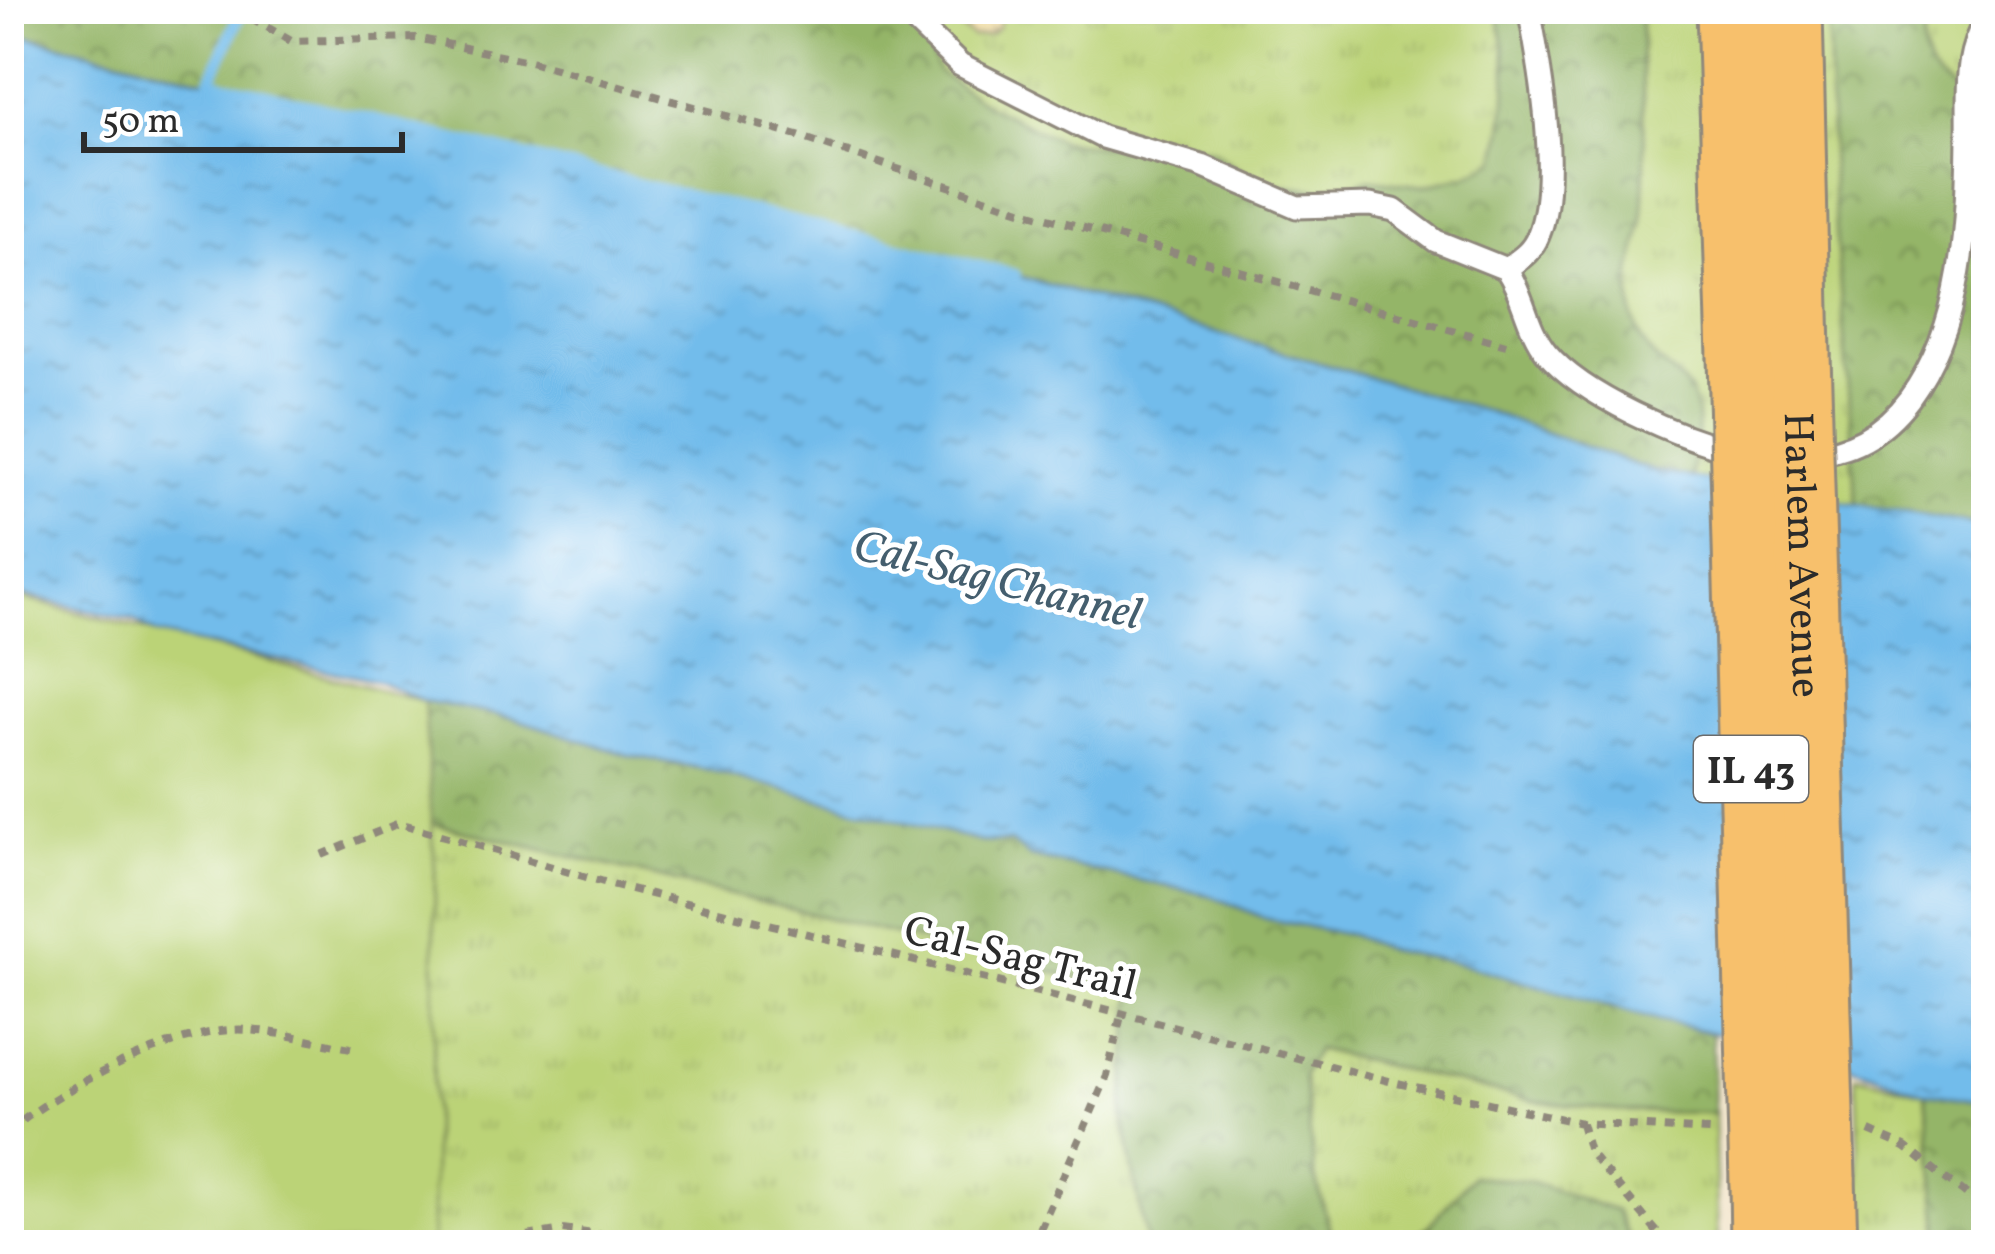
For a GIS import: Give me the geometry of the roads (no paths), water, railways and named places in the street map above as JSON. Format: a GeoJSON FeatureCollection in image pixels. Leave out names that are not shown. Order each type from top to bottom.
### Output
{"type":"FeatureCollection","features":[{"type":"Feature","properties":{"kind":"main road","name":"Harlem Avenue"},"geometry":{"type":"LineString","coordinates":[[1729,9],[1769,355],[1839,1153],[1825,1245]]}},
{"type":"Feature","properties":{"kind":"main road","name":"Harlem Avenue"},"geometry":{"type":"LineString","coordinates":[[1763,1245],[1769,355],[1790,9]]}},
{"type":"Feature","properties":{"kind":"lane"},"geometry":{"type":"LineString","coordinates":[[902,9],[960,65],[1102,137],[1202,166],[1297,207],[1370,205],[1394,210],[1456,251],[1506,269],[1548,355],[1625,407],[1706,445],[1738,453],[1819,454],[1853,445],[1890,423],[1918,386],[1947,326],[1963,230],[1967,62],[1986,19]]}},
{"type":"Feature","properties":{"kind":"lane"},"geometry":{"type":"LineString","coordinates":[[1506,269],[1528,254],[1540,233],[1546,189],[1541,88],[1529,9]]}},
{"type":"Feature","properties":{"kind":"water","name":"Cal-Sag Channel"},"geometry":{"type":"Polygon","coordinates":[[[9,32],[1015,275],[1486,411],[1652,471],[1986,526],[1986,1102],[1926,1092],[1851,1066],[1646,1017],[1456,962],[1388,950],[1351,935],[1267,919],[1209,895],[1031,857],[1010,842],[981,842],[710,770],[628,755],[513,718],[424,701],[380,682],[157,634],[134,621],[9,592],[9,32]]]}},
{"type":"Feature","properties":{"kind":"waterway"},"geometry":{"type":"LineString","coordinates":[[242,9],[210,81],[1015,275]]}}]}
